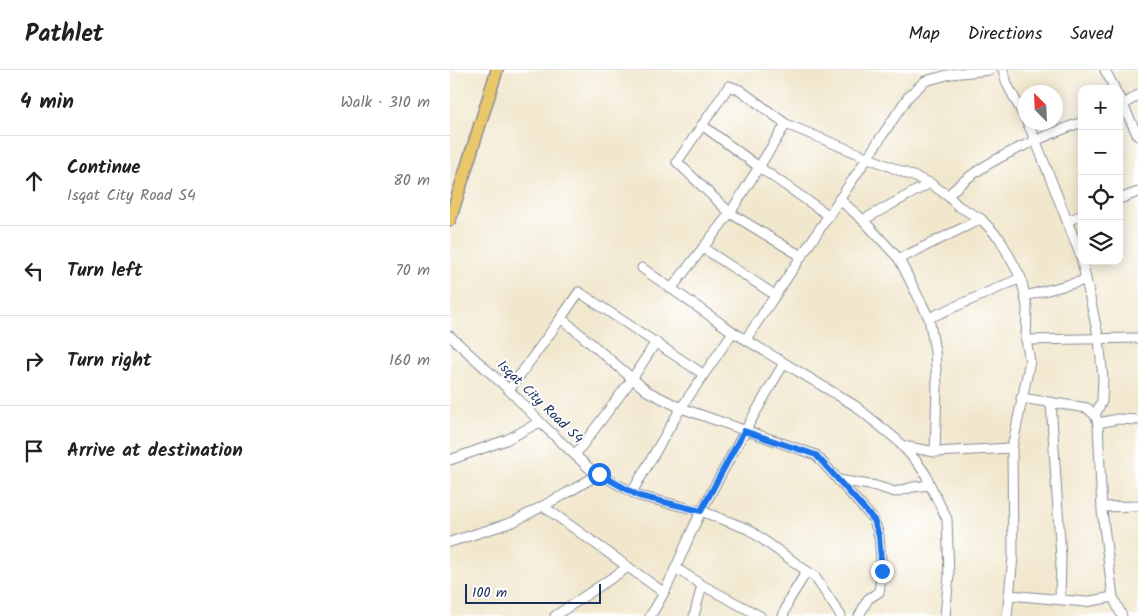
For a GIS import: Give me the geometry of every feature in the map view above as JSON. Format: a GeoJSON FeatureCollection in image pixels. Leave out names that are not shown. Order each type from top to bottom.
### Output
{"type":"FeatureCollection","features":[{"type":"Feature","properties":{"kind":"main road"},"geometry":{"type":"LineString","coordinates":[[450,220],[498,70]]}},
{"type":"Feature","properties":{"kind":"street"},"geometry":{"type":"LineString","coordinates":[[746,340],[908,97],[925,81],[951,74],[990,70]]}},
{"type":"Feature","properties":{"kind":"street"},"geometry":{"type":"LineString","coordinates":[[1003,70],[1018,105]]}},
{"type":"Feature","properties":{"kind":"street"},"geometry":{"type":"LineString","coordinates":[[1105,70],[1113,85]]}},
{"type":"Feature","properties":{"kind":"street"},"geometry":{"type":"LineString","coordinates":[[801,256],[730,213],[677,162],[729,86],[740,90],[786,124],[930,183],[958,206],[981,219],[1000,239],[1021,278],[1027,307],[1026,340],[1030,361],[1012,448],[1013,557],[1007,616]]}},
{"type":"Feature","properties":{"kind":"street"},"geometry":{"type":"LineString","coordinates":[[1123,106],[1138,95]]}},
{"type":"Feature","properties":{"kind":"street"},"geometry":{"type":"LineString","coordinates":[[1123,109],[1138,136]]}},
{"type":"Feature","properties":{"kind":"street"},"geometry":{"type":"LineString","coordinates":[[702,124],[828,215]]}},
{"type":"Feature","properties":{"kind":"street"},"geometry":{"type":"LineString","coordinates":[[671,289],[730,213],[786,124]]}},
{"type":"Feature","properties":{"kind":"street"},"geometry":{"type":"LineString","coordinates":[[948,196],[960,183],[1035,140],[1078,124]]}},
{"type":"Feature","properties":{"kind":"street"},"geometry":{"type":"LineString","coordinates":[[1030,130],[1078,250]]}},
{"type":"Feature","properties":{"kind":"street"},"geometry":{"type":"LineString","coordinates":[[863,220],[930,183]]}},
{"type":"Feature","properties":{"kind":"street"},"geometry":{"type":"LineString","coordinates":[[1123,198],[1138,192]]}},
{"type":"Feature","properties":{"kind":"street"},"geometry":{"type":"LineString","coordinates":[[839,199],[863,220],[900,258],[929,318],[936,351],[935,452]]}},
{"type":"Feature","properties":{"kind":"street"},"geometry":{"type":"LineString","coordinates":[[1067,221],[1078,217]]}},
{"type":"Feature","properties":{"kind":"street"},"geometry":{"type":"LineString","coordinates":[[900,258],[981,219]]}},
{"type":"Feature","properties":{"kind":"street"},"geometry":{"type":"LineString","coordinates":[[703,248],[775,295]]}},
{"type":"Feature","properties":{"kind":"street"},"geometry":{"type":"LineString","coordinates":[[1083,265],[1099,340],[1104,378],[1102,401],[1097,419],[1103,507],[1113,598],[1122,616]]}},
{"type":"Feature","properties":{"kind":"street"},"geometry":{"type":"LineString","coordinates":[[642,268],[733,332],[854,406],[903,446],[926,475],[948,519],[949,576],[945,616]]}},
{"type":"Feature","properties":{"kind":"street"},"geometry":{"type":"LineString","coordinates":[[929,318],[1021,278]]}},
{"type":"Feature","properties":{"kind":"street"},"geometry":{"type":"LineString","coordinates":[[1025,296],[1086,280]]}},
{"type":"Feature","properties":{"kind":"street"},"geometry":{"type":"LineString","coordinates":[[509,390],[579,292],[703,374]]}},
{"type":"Feature","properties":{"kind":"street"},"geometry":{"type":"LineString","coordinates":[[561,318],[647,391],[680,408],[816,455],[874,520],[879,536],[882,571],[879,592],[868,599],[858,616]]}},
{"type":"Feature","properties":{"kind":"street"},"geometry":{"type":"LineString","coordinates":[[632,492],[680,408],[733,332]]}},
{"type":"Feature","properties":{"kind":"street","name":"Isqat City Road S4"},"geometry":{"type":"LineString","coordinates":[[450,336],[590,469],[639,496],[701,511],[748,529],[815,576],[841,616]]}},
{"type":"Feature","properties":{"kind":"street"},"geometry":{"type":"LineString","coordinates":[[1026,340],[1138,338]]}},
{"type":"Feature","properties":{"kind":"street"},"geometry":{"type":"LineString","coordinates":[[575,455],[632,379],[656,342]]}},
{"type":"Feature","properties":{"kind":"street"},"geometry":{"type":"LineString","coordinates":[[650,616],[676,568],[701,511],[744,431],[784,363]]}},
{"type":"Feature","properties":{"kind":"street"},"geometry":{"type":"LineString","coordinates":[[1021,398],[1087,408],[1097,419],[1138,420]]}},
{"type":"Feature","properties":{"kind":"street"},"geometry":{"type":"LineString","coordinates":[[1050,402],[1061,558],[1060,600]]}},
{"type":"Feature","properties":{"kind":"street"},"geometry":{"type":"LineString","coordinates":[[450,460],[506,440],[540,422]]}},
{"type":"Feature","properties":{"kind":"street"},"geometry":{"type":"LineString","coordinates":[[903,446],[935,452],[1012,448]]}},
{"type":"Feature","properties":{"kind":"street"},"geometry":{"type":"LineString","coordinates":[[450,542],[513,522],[599,474]]}},
{"type":"Feature","properties":{"kind":"street"},"geometry":{"type":"LineString","coordinates":[[838,480],[876,486],[895,492],[913,486],[930,485]]}},
{"type":"Feature","properties":{"kind":"street"},"geometry":{"type":"LineString","coordinates":[[543,506],[663,592]]}},
{"type":"Feature","properties":{"kind":"street"},"geometry":{"type":"LineString","coordinates":[[1103,507],[1138,506]]}},
{"type":"Feature","properties":{"kind":"street"},"geometry":{"type":"LineString","coordinates":[[555,616],[566,613],[628,567]]}},
{"type":"Feature","properties":{"kind":"street"},"geometry":{"type":"LineString","coordinates":[[676,568],[760,616]]}},
{"type":"Feature","properties":{"kind":"street"},"geometry":{"type":"LineString","coordinates":[[783,616],[789,600],[807,571]]}},
{"type":"Feature","properties":{"kind":"street"},"geometry":{"type":"LineString","coordinates":[[694,616],[702,584]]}},
{"type":"Feature","properties":{"kind":"street"},"geometry":{"type":"LineString","coordinates":[[1009,595],[1085,602],[1113,598]]}},
{"type":"Feature","properties":{"kind":"route"},"geometry":{"type":"LineString","coordinates":[[599,474],[639,496],[701,511],[744,431],[816,455],[874,520],[879,536],[882,571]]}}]}
